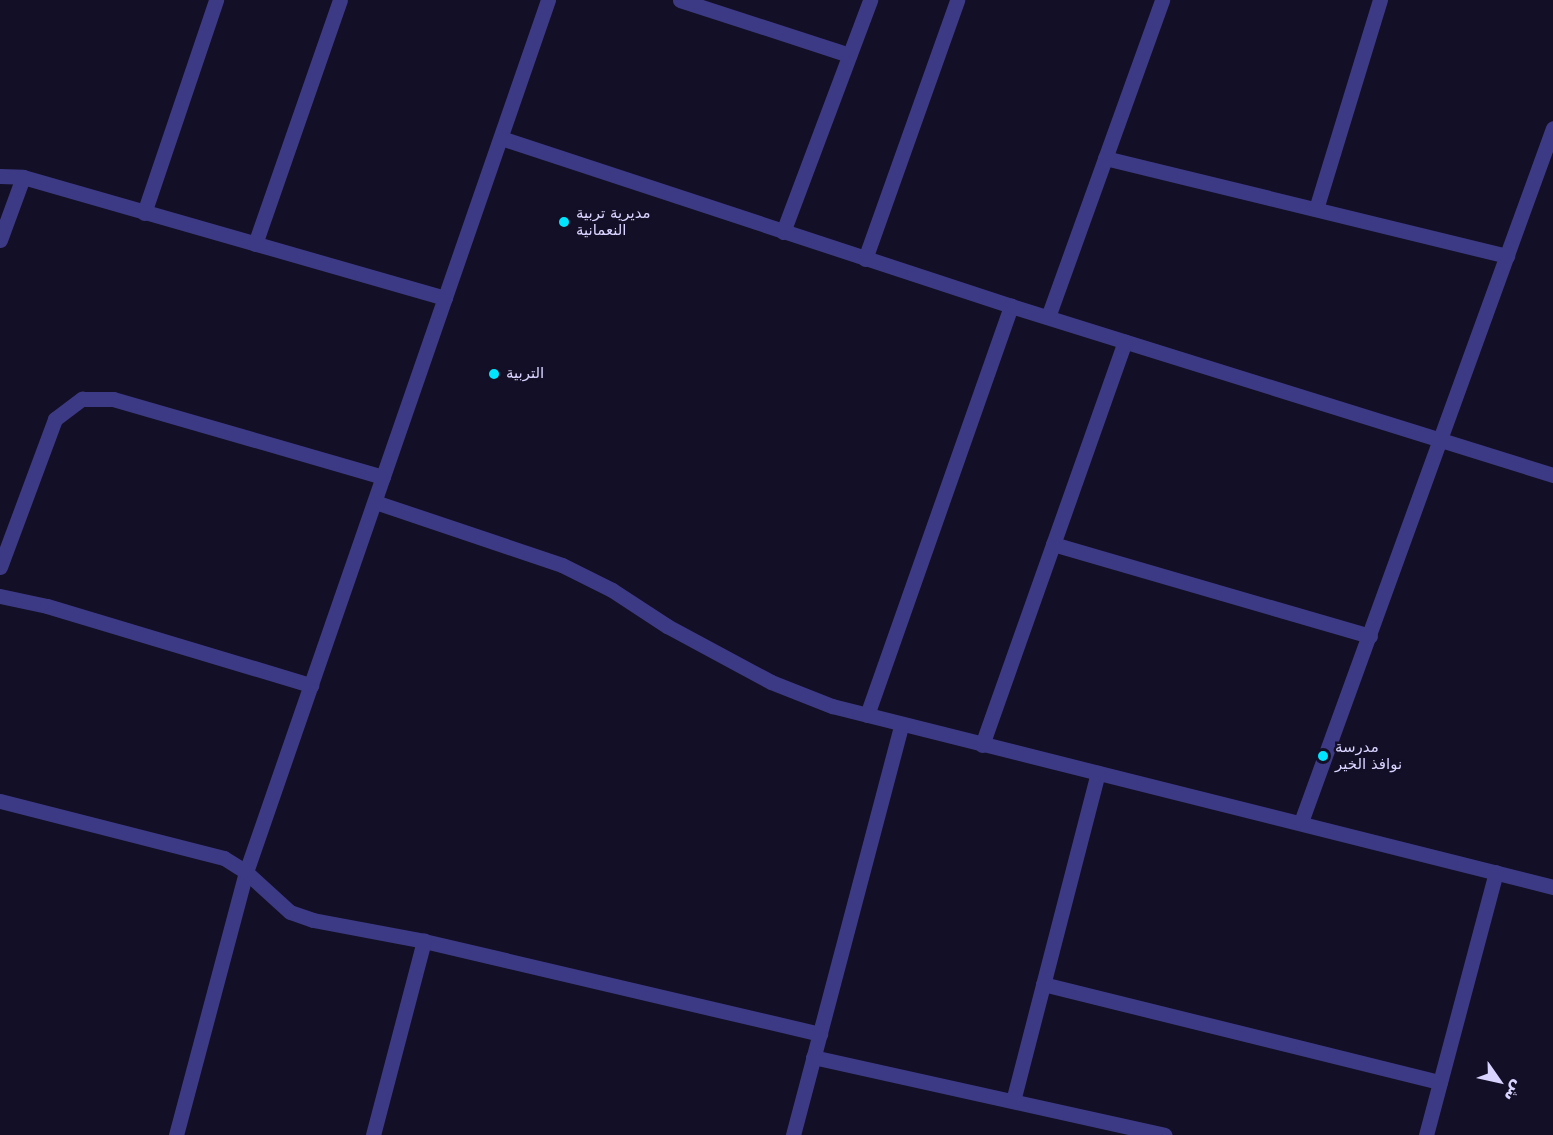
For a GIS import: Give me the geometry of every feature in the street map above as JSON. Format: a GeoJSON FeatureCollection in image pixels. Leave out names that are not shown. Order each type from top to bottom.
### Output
{"type":"FeatureCollection","features":[{"type":"Feature","properties":{"kind":"street"},"geometry":{"type":"LineString","coordinates":[[144,213],[216,0]]}},
{"type":"Feature","properties":{"kind":"street"},"geometry":{"type":"LineString","coordinates":[[255,244],[340,0]]}},
{"type":"Feature","properties":{"kind":"street"},"geometry":{"type":"LineString","coordinates":[[176,1135],[246,872],[548,0]]}},
{"type":"Feature","properties":{"kind":"street"},"geometry":{"type":"LineString","coordinates":[[680,0],[849,55]]}},
{"type":"Feature","properties":{"kind":"street"},"geometry":{"type":"LineString","coordinates":[[783,232],[870,0]]}},
{"type":"Feature","properties":{"kind":"street"},"geometry":{"type":"LineString","coordinates":[[865,259],[957,0]]}},
{"type":"Feature","properties":{"kind":"street"},"geometry":{"type":"LineString","coordinates":[[1048,317],[1162,0]]}},
{"type":"Feature","properties":{"kind":"street"},"geometry":{"type":"LineString","coordinates":[[1316,209],[1380,0]]}},
{"type":"Feature","properties":{"kind":"street"},"geometry":{"type":"LineString","coordinates":[[501,138],[1011,306],[1440,443],[1553,475]]}},
{"type":"Feature","properties":{"kind":"street"},"geometry":{"type":"LineString","coordinates":[[1301,822],[1551,138]]}},
{"type":"Feature","properties":{"kind":"street"},"geometry":{"type":"LineString","coordinates":[[1106,158],[1507,256]]}},
{"type":"Feature","properties":{"kind":"street"},"geometry":{"type":"LineString","coordinates":[[0,176],[23,177],[445,298]]}},
{"type":"Feature","properties":{"kind":"street"},"geometry":{"type":"LineString","coordinates":[[0,240],[23,177]]}},
{"type":"Feature","properties":{"kind":"street"},"geometry":{"type":"LineString","coordinates":[[867,715],[1011,306]]}},
{"type":"Feature","properties":{"kind":"street"},"geometry":{"type":"LineString","coordinates":[[982,745],[1125,342]]}},
{"type":"Feature","properties":{"kind":"street"},"geometry":{"type":"LineString","coordinates":[[0,567],[55,419],[82,399],[113,399],[383,477]]}},
{"type":"Feature","properties":{"kind":"street"},"geometry":{"type":"LineString","coordinates":[[375,502],[562,566],[612,590],[668,626],[771,682],[867,715],[1553,887]]}},
{"type":"Feature","properties":{"kind":"street"},"geometry":{"type":"LineString","coordinates":[[1053,544],[1370,636]]}},
{"type":"Feature","properties":{"kind":"street"},"geometry":{"type":"LineString","coordinates":[[0,596],[47,606],[311,685]]}},
{"type":"Feature","properties":{"kind":"street"},"geometry":{"type":"LineString","coordinates":[[793,1135],[901,725]]}},
{"type":"Feature","properties":{"kind":"street"},"geometry":{"type":"LineString","coordinates":[[1013,1101],[1098,773]]}},
{"type":"Feature","properties":{"kind":"street"},"geometry":{"type":"LineString","coordinates":[[0,801],[210,854],[246,872],[298,916],[424,941],[820,1034]]}},
{"type":"Feature","properties":{"kind":"street"},"geometry":{"type":"LineString","coordinates":[[1426,1135],[1496,872]]}},
{"type":"Feature","properties":{"kind":"street"},"geometry":{"type":"LineString","coordinates":[[373,1135],[424,941]]}},
{"type":"Feature","properties":{"kind":"street"},"geometry":{"type":"LineString","coordinates":[[1042,984],[1440,1082]]}},
{"type":"Feature","properties":{"kind":"street"},"geometry":{"type":"LineString","coordinates":[[813,1057],[1164,1135]]}},
{"type":"Feature","properties":{"kind":"place","name":"مديرية تربية النعمانية"},"geometry":{"type":"Point","coordinates":[564,222]}},
{"type":"Feature","properties":{"kind":"place","name":"التربية"},"geometry":{"type":"Point","coordinates":[494,374]}},
{"type":"Feature","properties":{"kind":"place","name":"مدرسة نوافذ الخير"},"geometry":{"type":"Point","coordinates":[1323,756]}}]}
